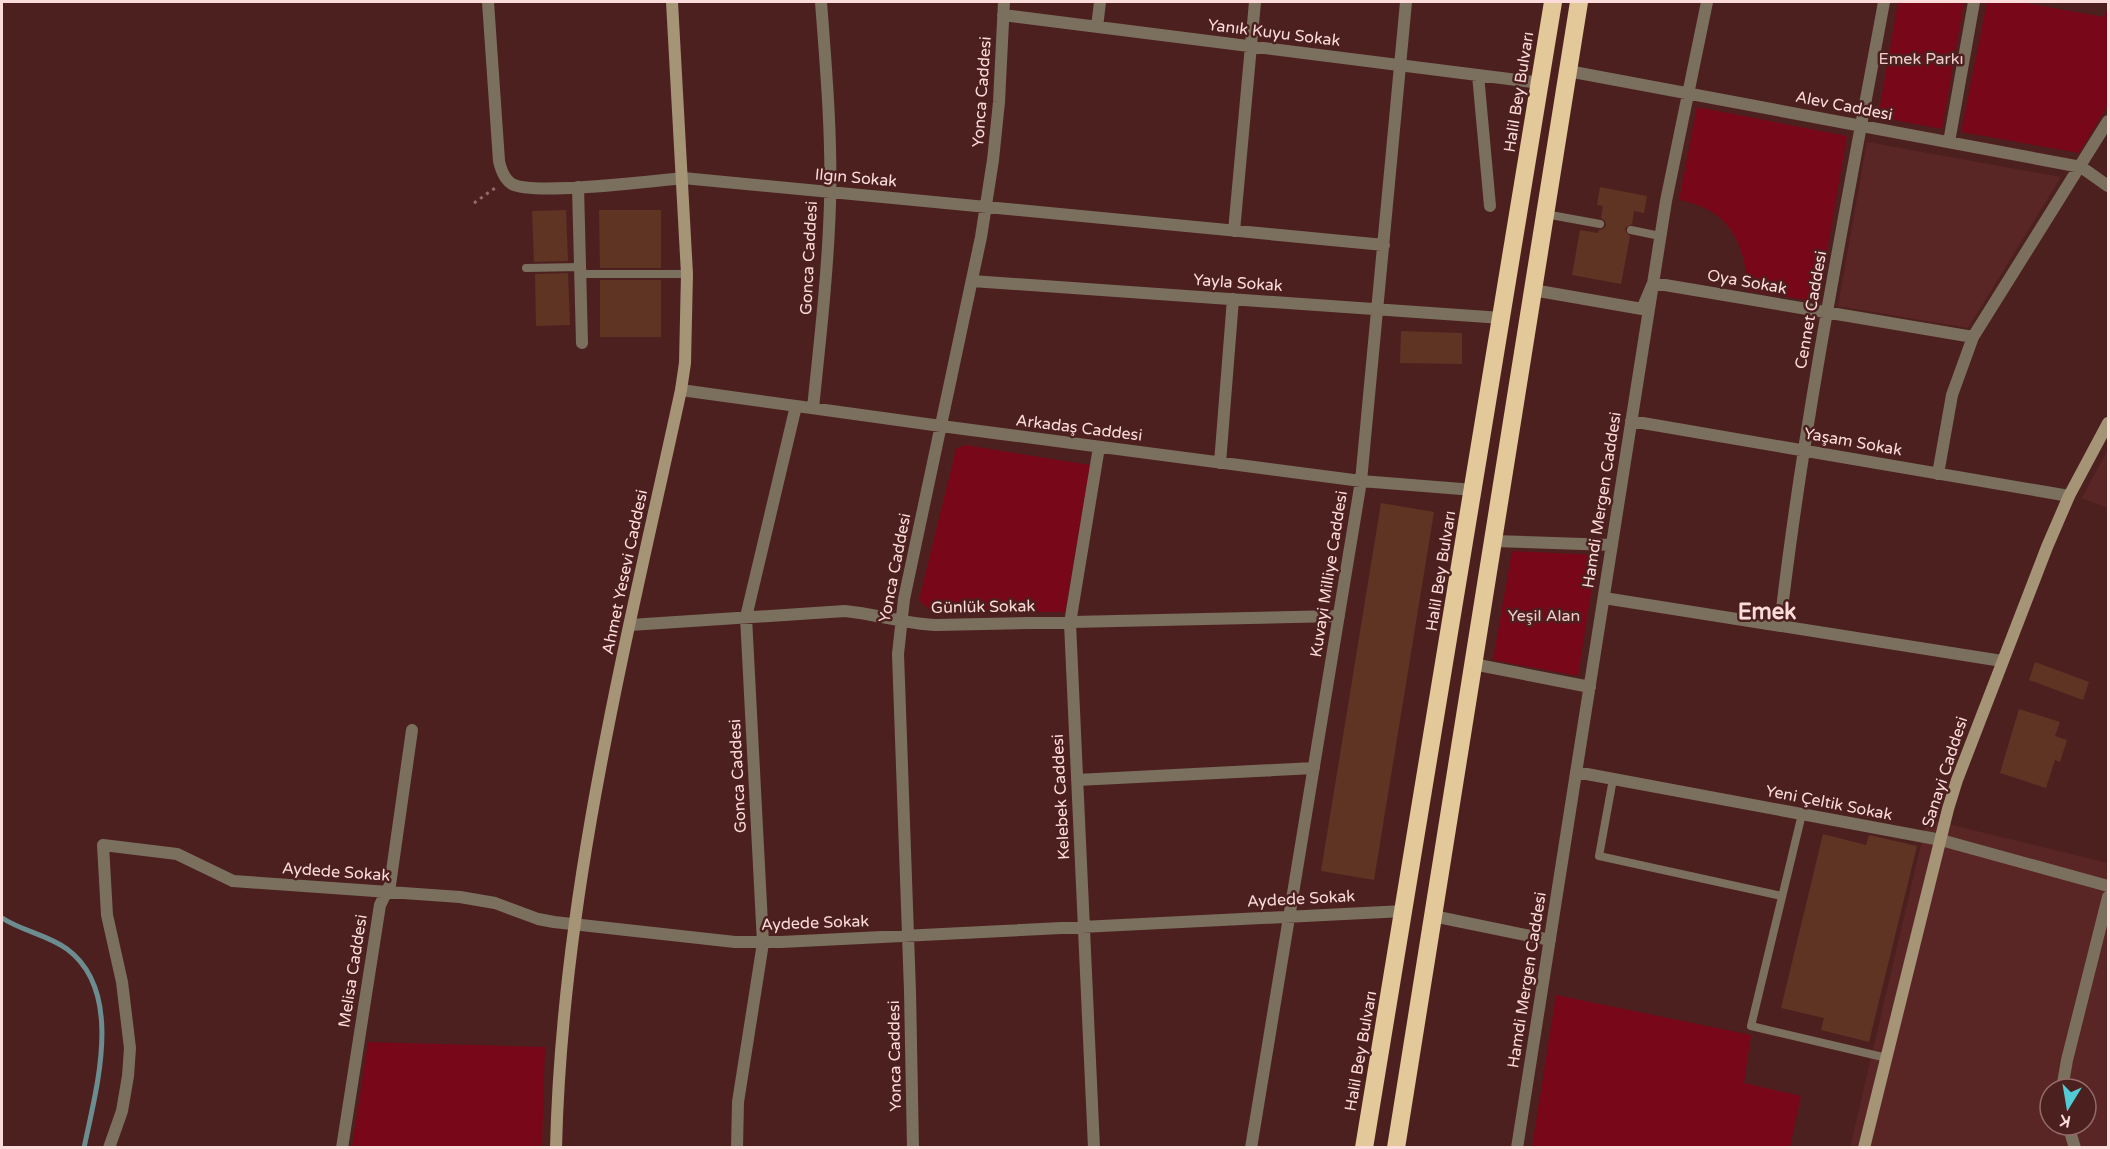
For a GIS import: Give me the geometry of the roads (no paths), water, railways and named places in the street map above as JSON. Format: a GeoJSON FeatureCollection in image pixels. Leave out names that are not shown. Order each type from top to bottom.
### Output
{"type":"FeatureCollection","features":[{"type":"Feature","properties":{"kind":"highway","name":"Halil Bey Bulvarı"},"geometry":{"type":"LineString","coordinates":[[1364,1148],[1553,2]]}},
{"type":"Feature","properties":{"kind":"highway"},"geometry":{"type":"LineString","coordinates":[[1396,1148],[1579,2]]}},
{"type":"Feature","properties":{"kind":"street","name":"Ilgın Sokak"},"geometry":{"type":"LineString","coordinates":[[488,2],[497,150],[501,172],[514,185],[578,187],[683,178],[1384,246]]}},
{"type":"Feature","properties":{"kind":"street","name":"Ahmet Yesevi Caddesi"},"geometry":{"type":"LineString","coordinates":[[556,1148],[559,1054],[569,964],[593,813],[685,363],[687,274],[672,2]]}},
{"type":"Feature","properties":{"kind":"street","name":"Gonca Caddesi"},"geometry":{"type":"LineString","coordinates":[[813,408],[828,261],[830,137],[821,2]]}},
{"type":"Feature","properties":{"kind":"street","name":"Yonca Caddesi"},"geometry":{"type":"LineString","coordinates":[[913,1148],[908,936],[898,692],[901,622],[986,207],[999,102],[1004,2]]}},
{"type":"Feature","properties":{"kind":"street"},"geometry":{"type":"LineString","coordinates":[[1097,27],[1100,2]]}},
{"type":"Feature","properties":{"kind":"street"},"geometry":{"type":"LineString","coordinates":[[1234,231],[1255,2]]}},
{"type":"Feature","properties":{"kind":"street","name":"Kuvayi Milliye Caddesi"},"geometry":{"type":"LineString","coordinates":[[1251,1148],[1361,481],[1406,2]]}},
{"type":"Feature","properties":{"kind":"street","name":"Hamdi Mergen Caddesi"},"geometry":{"type":"LineString","coordinates":[[1517,1148],[1660,236],[1707,2]]}},
{"type":"Feature","properties":{"kind":"street","name":"Cennet Caddesi"},"geometry":{"type":"LineString","coordinates":[[1780,626],[1803,451],[1884,2]]}},
{"type":"Feature","properties":{"kind":"street"},"geometry":{"type":"LineString","coordinates":[[1949,142],[1974,2]]}},
{"type":"Feature","properties":{"kind":"street","name":"Yanık Kuyu Sokak"},"geometry":{"type":"LineString","coordinates":[[1003,15],[1541,83]]}},
{"type":"Feature","properties":{"kind":"street","name":"Alev Caddesi"},"geometry":{"type":"LineString","coordinates":[[1568,71],[2081,167],[2109,186]]}},
{"type":"Feature","properties":{"kind":"street","name":"Halil Bey Bulvarı"},"geometry":{"type":"LineString","coordinates":[[1478,75],[1490,206]]}},
{"type":"Feature","properties":{"kind":"street"},"geometry":{"type":"LineString","coordinates":[[1938,474],[1952,395],[1973,337],[2109,122]]}},
{"type":"Feature","properties":{"kind":"street"},"geometry":{"type":"LineString","coordinates":[[578,187],[582,343]]}},
{"type":"Feature","properties":{"kind":"street","name":"Yayla Sokak"},"geometry":{"type":"LineString","coordinates":[[972,281],[1502,318]]}},
{"type":"Feature","properties":{"kind":"street"},"geometry":{"type":"LineString","coordinates":[[1533,290],[1642,309],[1653,283]]}},
{"type":"Feature","properties":{"kind":"street","name":"Oya Sokak"},"geometry":{"type":"LineString","coordinates":[[1653,283],[1973,337]]}},
{"type":"Feature","properties":{"kind":"street"},"geometry":{"type":"LineString","coordinates":[[1221,463],[1233,299]]}},
{"type":"Feature","properties":{"kind":"street","name":"Arkadaş Caddesi"},"geometry":{"type":"LineString","coordinates":[[681,390],[1361,481],[1474,490]]}},
{"type":"Feature","properties":{"kind":"street","name":"Gonca Caddesi"},"geometry":{"type":"LineString","coordinates":[[737,1148],[738,1102],[763,943],[746,617],[796,406]]}},
{"type":"Feature","properties":{"kind":"street","name":"Yaşam Sokak"},"geometry":{"type":"LineString","coordinates":[[1631,421],[2069,496]]}},
{"type":"Feature","properties":{"kind":"street","name":"Sanayi Caddesi"},"geometry":{"type":"LineString","coordinates":[[1863,1148],[1957,780],[2069,496],[2109,423]]}},
{"type":"Feature","properties":{"kind":"street","name":"Kelebek Caddesi"},"geometry":{"type":"LineString","coordinates":[[1094,1148],[1070,622],[1099,447]]}},
{"type":"Feature","properties":{"kind":"street"},"geometry":{"type":"LineString","coordinates":[[1493,541],[1612,545]]}},
{"type":"Feature","properties":{"kind":"street"},"geometry":{"type":"LineString","coordinates":[[1604,598],[2002,661]]}},
{"type":"Feature","properties":{"kind":"street","name":"Günlük Sokak"},"geometry":{"type":"LineString","coordinates":[[630,625],[845,610],[901,622],[936,625],[1339,616]]}},
{"type":"Feature","properties":{"kind":"street"},"geometry":{"type":"LineString","coordinates":[[1473,664],[1590,687]]}},
{"type":"Feature","properties":{"kind":"street","name":"Melisa Caddesi"},"geometry":{"type":"LineString","coordinates":[[342,1148],[380,905],[390,885],[412,730]]}},
{"type":"Feature","properties":{"kind":"street"},"geometry":{"type":"LineString","coordinates":[[1077,780],[1314,768]]}},
{"type":"Feature","properties":{"kind":"street","name":"Yeni Çeltik Sokak"},"geometry":{"type":"LineString","coordinates":[[1576,772],[1941,840],[2109,886]]}},
{"type":"Feature","properties":{"kind":"street","name":"Aydede Sokak"},"geometry":{"type":"LineString","coordinates":[[109,1148],[122,1111],[130,1048],[122,982],[107,915],[103,845],[177,854],[233,881],[479,900],[538,919],[735,942],[763,943],[1404,911]]}},
{"type":"Feature","properties":{"kind":"street"},"geometry":{"type":"LineString","coordinates":[[2064,1077],[2109,897]]}},
{"type":"Feature","properties":{"kind":"street"},"geometry":{"type":"LineString","coordinates":[[1432,916],[1550,940]]}},
{"type":"Feature","properties":{"kind":"lane"},"geometry":{"type":"LineString","coordinates":[[1545,214],[1599,224]]}},
{"type":"Feature","properties":{"kind":"lane"},"geometry":{"type":"LineString","coordinates":[[1631,230],[1660,236]]}},
{"type":"Feature","properties":{"kind":"lane"},"geometry":{"type":"LineString","coordinates":[[526,268],[687,274]]}},
{"type":"Feature","properties":{"kind":"lane"},"geometry":{"type":"LineString","coordinates":[[1613,779],[1599,856],[1782,896]]}},
{"type":"Feature","properties":{"kind":"lane"},"geometry":{"type":"LineString","coordinates":[[1802,814],[1751,1026],[1887,1058]]}},
{"type":"Feature","properties":{"kind":"waterway"},"geometry":{"type":"LineString","coordinates":[[2,918],[67,949],[85,967],[96,990],[101,1015],[102,1042],[95,1098],[84,1148]]}},
{"type":"Feature","properties":{"kind":"district","name":"Emek"},"geometry":{"type":"Point","coordinates":[1767,612]}},
{"type":"Feature","properties":{"kind":"park label","name":"Emek Parkı"},"geometry":{"type":"Point","coordinates":[1921,59]}},
{"type":"Feature","properties":{"kind":"park label","name":"Yeşil Alan"},"geometry":{"type":"Point","coordinates":[1544,616]}}]}
